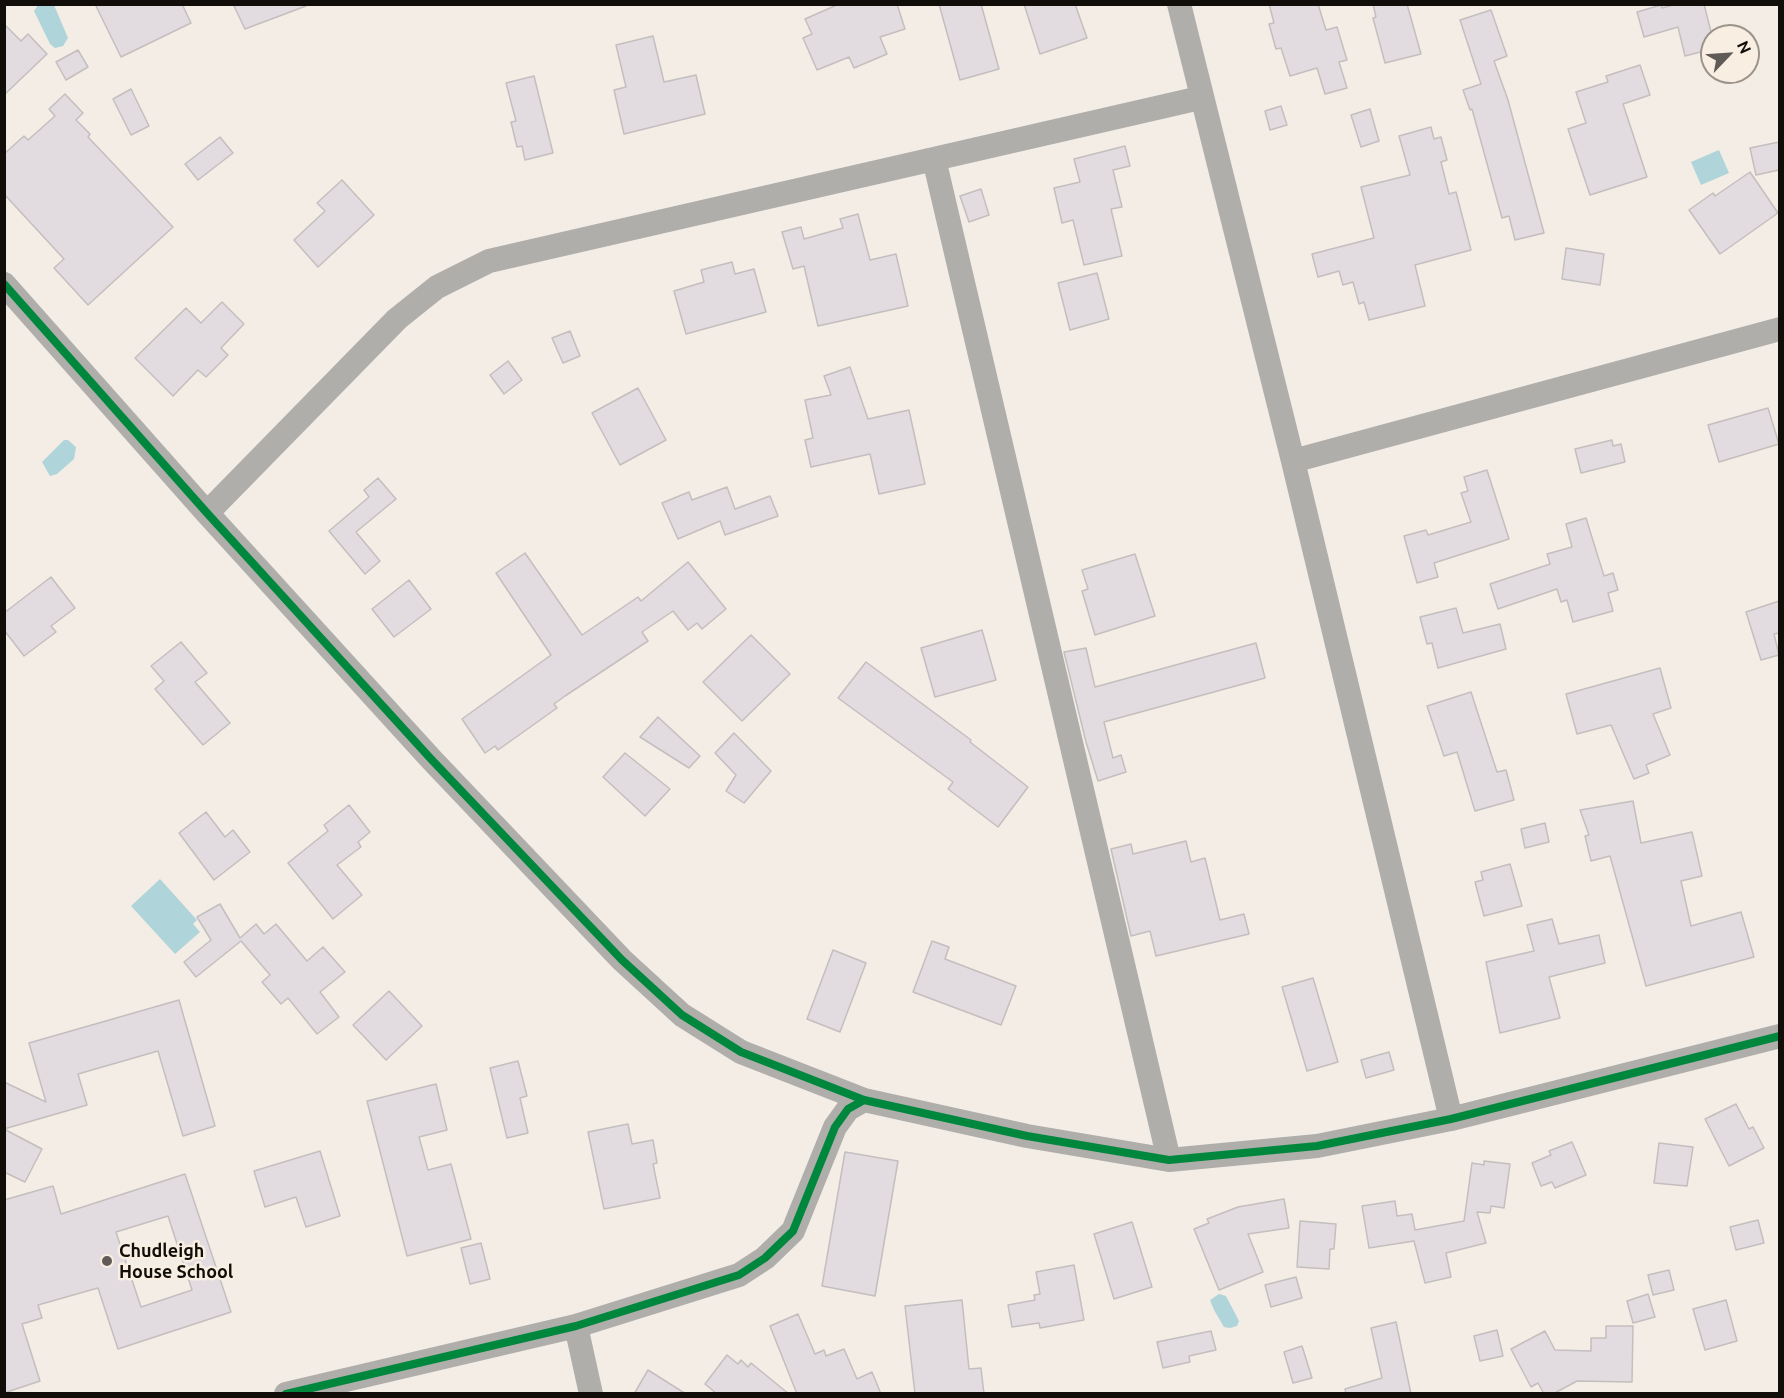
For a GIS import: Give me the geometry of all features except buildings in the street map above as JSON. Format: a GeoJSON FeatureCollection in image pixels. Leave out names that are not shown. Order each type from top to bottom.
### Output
{"type":"FeatureCollection","features":[{"type":"Feature","properties":{"kind":"street"},"geometry":{"type":"LineString","coordinates":[[1179,4],[1200,98],[1293,461],[1450,1119]]}},
{"type":"Feature","properties":{"kind":"street"},"geometry":{"type":"LineString","coordinates":[[207,513],[397,319],[437,286],[489,261],[1200,98]]}},
{"type":"Feature","properties":{"kind":"street"},"geometry":{"type":"LineString","coordinates":[[934,159],[1169,1160]]}},
{"type":"Feature","properties":{"kind":"street"},"geometry":{"type":"LineString","coordinates":[[4,284],[207,513],[431,759],[622,960],[682,1015],[741,1052],[864,1101],[1027,1136],[1169,1160],[1317,1146],[1450,1119],[1779,1036]]}},
{"type":"Feature","properties":{"kind":"street"},"geometry":{"type":"LineString","coordinates":[[1293,461],[1779,329]]}},
{"type":"Feature","properties":{"kind":"street"},"geometry":{"type":"LineString","coordinates":[[286,1394],[576,1326],[739,1275],[765,1258],[793,1231],[836,1128],[848,1109],[864,1101]]}},
{"type":"Feature","properties":{"kind":"street"},"geometry":{"type":"LineString","coordinates":[[576,1326],[591,1394]]}},
{"type":"Feature","properties":{"kind":"water"},"geometry":{"type":"Polygon","coordinates":[[[38,5],[54,5],[68,38],[63,46],[55,48],[50,44],[34,11],[38,5]]]}},
{"type":"Feature","properties":{"kind":"water"},"geometry":{"type":"Polygon","coordinates":[[[1719,150],[1729,173],[1701,185],[1691,162],[1719,150]]]}},
{"type":"Feature","properties":{"kind":"water"},"geometry":{"type":"Polygon","coordinates":[[[64,440],[68,440],[76,447],[74,459],[57,474],[50,476],[42,462],[64,440]]]}},
{"type":"Feature","properties":{"kind":"water"},"geometry":{"type":"Polygon","coordinates":[[[160,879],[197,920],[193,924],[200,932],[175,954],[131,906],[160,879]]]}},
{"type":"Feature","properties":{"kind":"water"},"geometry":{"type":"Polygon","coordinates":[[[1219,1294],[1226,1296],[1239,1321],[1237,1326],[1224,1327],[1214,1310],[1210,1300],[1219,1294]]]}},
{"type":"Feature","properties":{"kind":"cycle path"},"geometry":{"type":"LineString","coordinates":[[4,284],[207,513],[431,759],[622,960],[682,1015],[741,1052],[864,1100]]}},
{"type":"Feature","properties":{"kind":"cycle path"},"geometry":{"type":"LineString","coordinates":[[286,1394],[576,1326],[739,1275],[765,1258],[793,1231],[835,1127],[848,1109],[864,1100],[1027,1136],[1169,1160],[1317,1146],[1451,1119],[1780,1036]]}},
{"type":"Feature","properties":{"kind":"place","name":"Chudleigh House School"},"geometry":{"type":"Point","coordinates":[107,1261]}}]}
